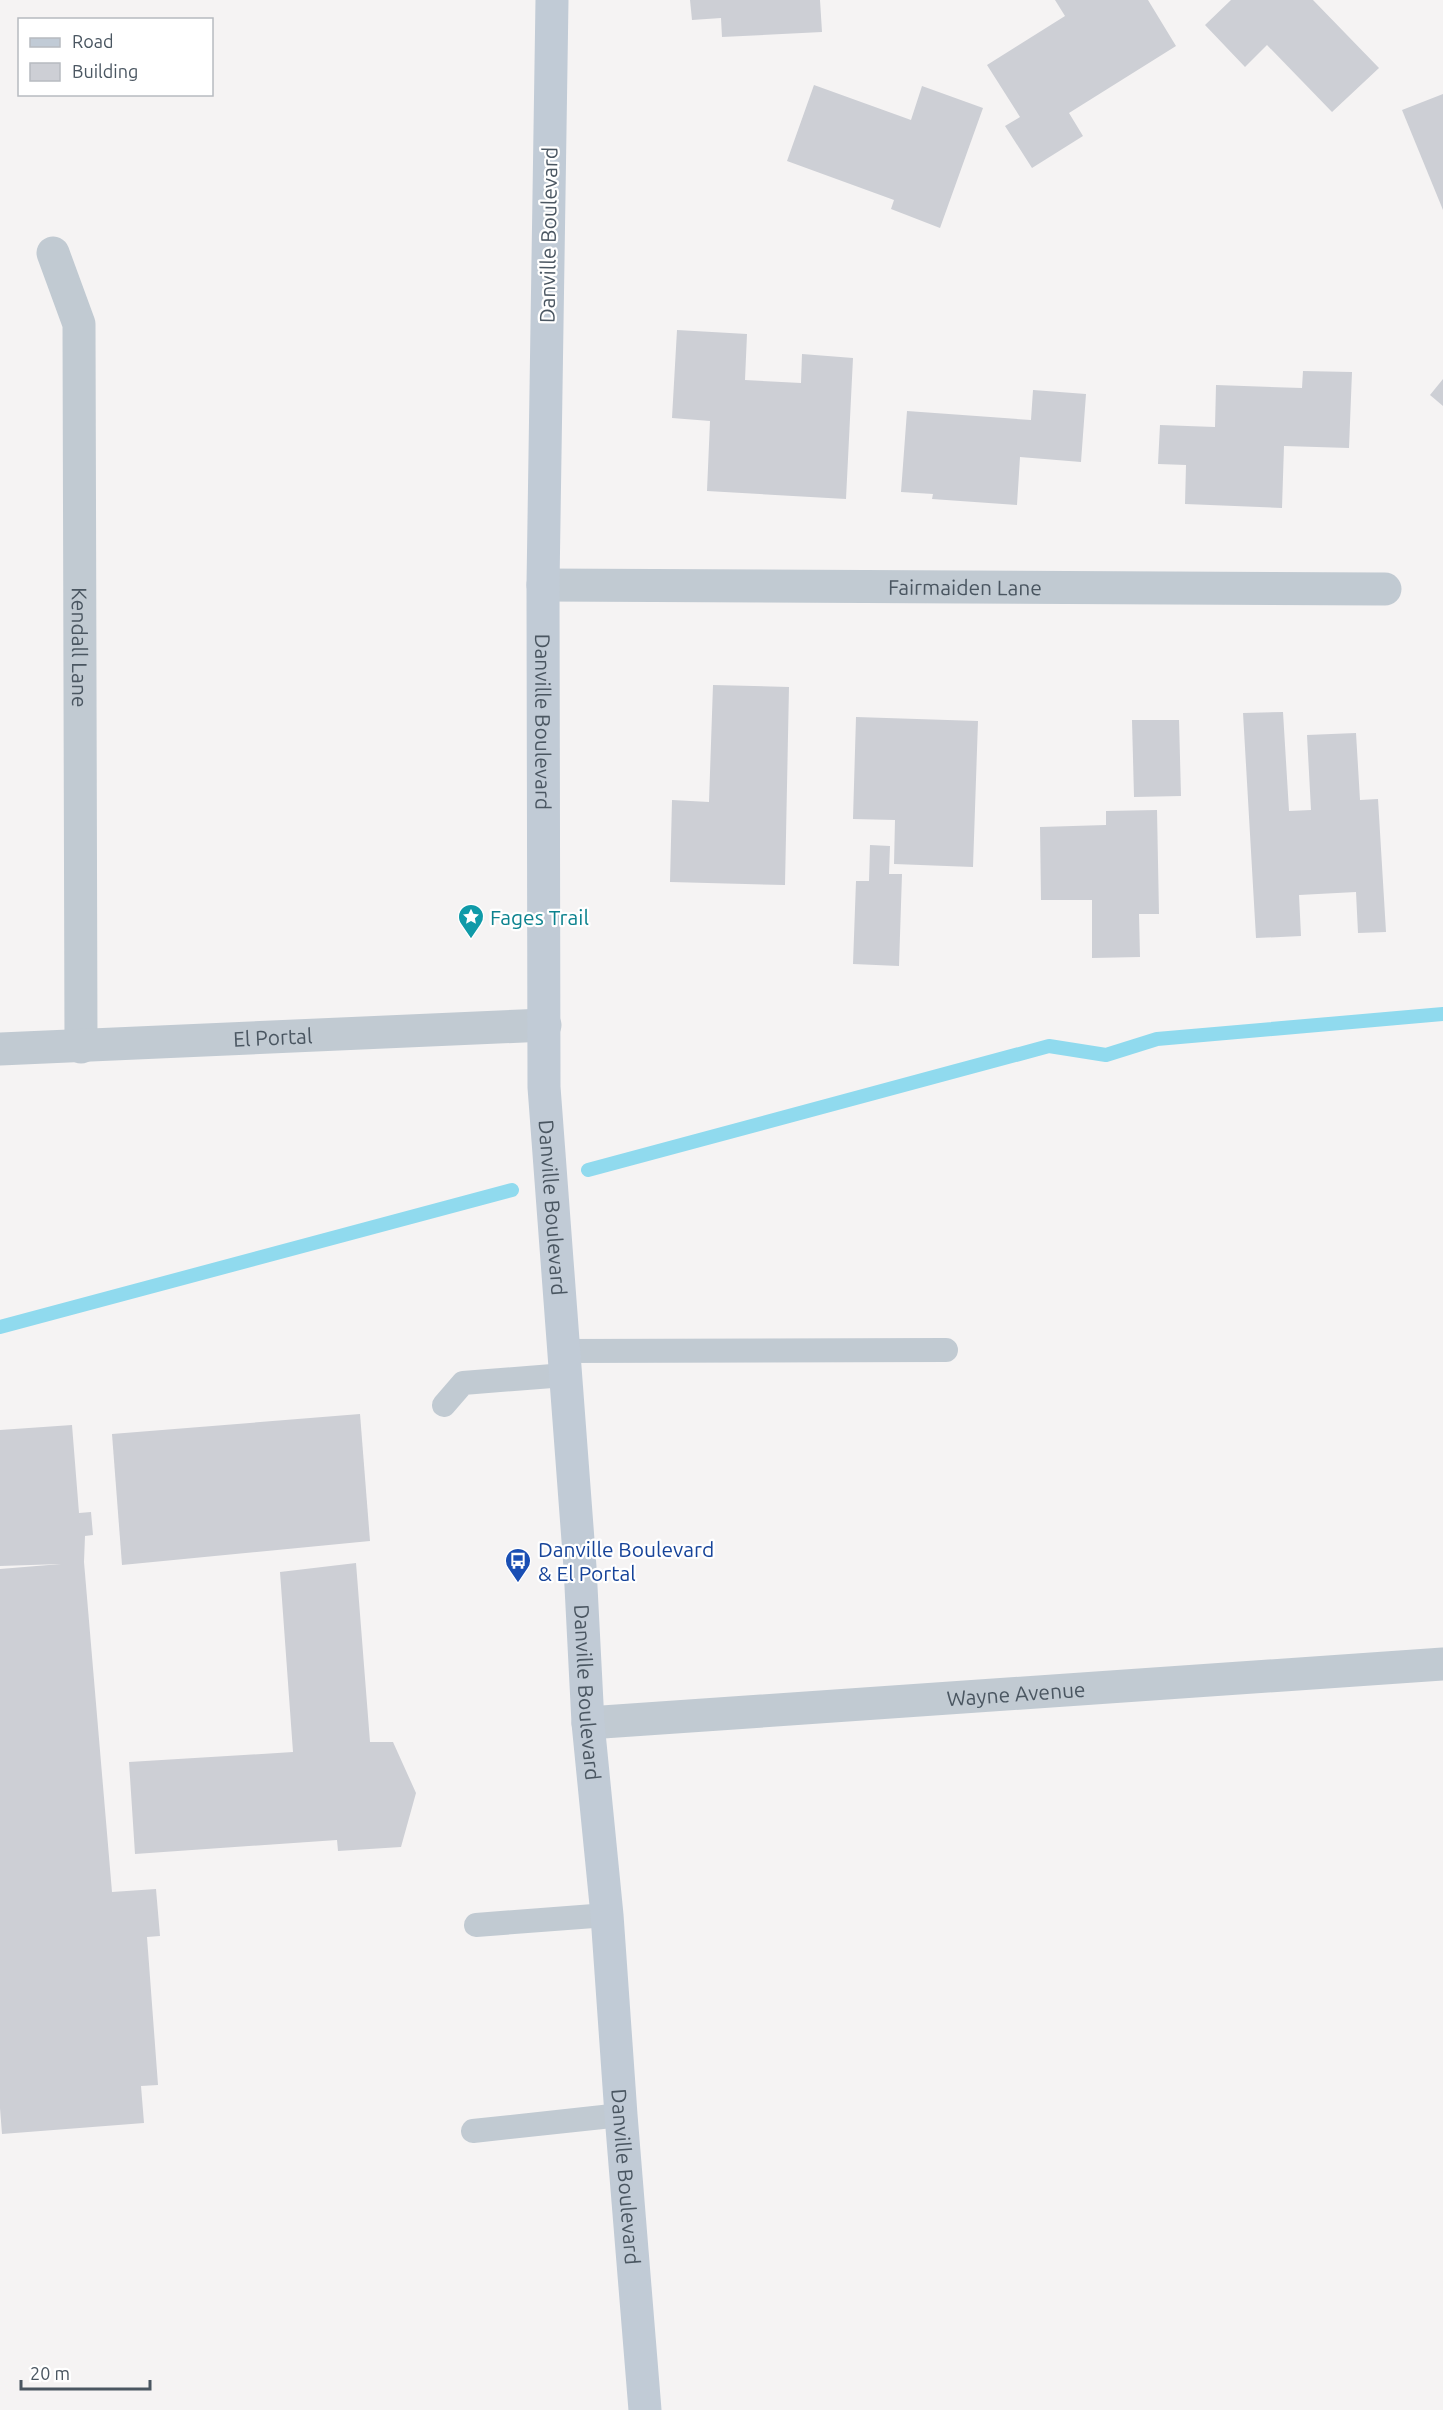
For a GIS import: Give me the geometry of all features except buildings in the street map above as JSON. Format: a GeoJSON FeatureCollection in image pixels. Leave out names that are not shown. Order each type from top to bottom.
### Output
{"type":"FeatureCollection","features":[{"type":"Feature","properties":{"kind":"main road","name":"Danville Boulevard"},"geometry":{"type":"LineString","coordinates":[[552,0],[543,585],[544,1087],[581,1577],[588,1723],[608,1915],[621,2115],[645,2410]]}},
{"type":"Feature","properties":{"kind":"street","name":"Kendall Lane"},"geometry":{"type":"LineString","coordinates":[[53,253],[79,324],[81,1047]]}},
{"type":"Feature","properties":{"kind":"street","name":"Fairmaiden Lane"},"geometry":{"type":"LineString","coordinates":[[543,585],[1385,590]]}},
{"type":"Feature","properties":{"kind":"street","name":"El Portal"},"geometry":{"type":"LineString","coordinates":[[0,1049],[545,1025]]}},
{"type":"Feature","properties":{"kind":"street","name":"Wayne Avenue"},"geometry":{"type":"LineString","coordinates":[[588,1723],[1443,1664]]}},
{"type":"Feature","properties":{"kind":"lane"},"geometry":{"type":"LineString","coordinates":[[444,1405],[463,1383],[564,1363],[946,1350]]}},
{"type":"Feature","properties":{"kind":"lane"},"geometry":{"type":"LineString","coordinates":[[476,1925],[608,1915]]}},
{"type":"Feature","properties":{"kind":"lane"},"geometry":{"type":"LineString","coordinates":[[473,2131],[621,2115]]}},
{"type":"Feature","properties":{"kind":"waterway"},"geometry":{"type":"LineString","coordinates":[[588,1170],[1049,1046],[1106,1055],[1157,1039],[1443,1014]]}},
{"type":"Feature","properties":{"kind":"waterway"},"geometry":{"type":"LineString","coordinates":[[0,1327],[512,1190]]}},
{"type":"Feature","properties":{"kind":"place","name":"Fages Trail"},"geometry":{"type":"Point","coordinates":[471,940]}},
{"type":"Feature","properties":{"kind":"place","name":"Danville Boulevard & El Portal"},"geometry":{"type":"Point","coordinates":[518,1584]}}]}
